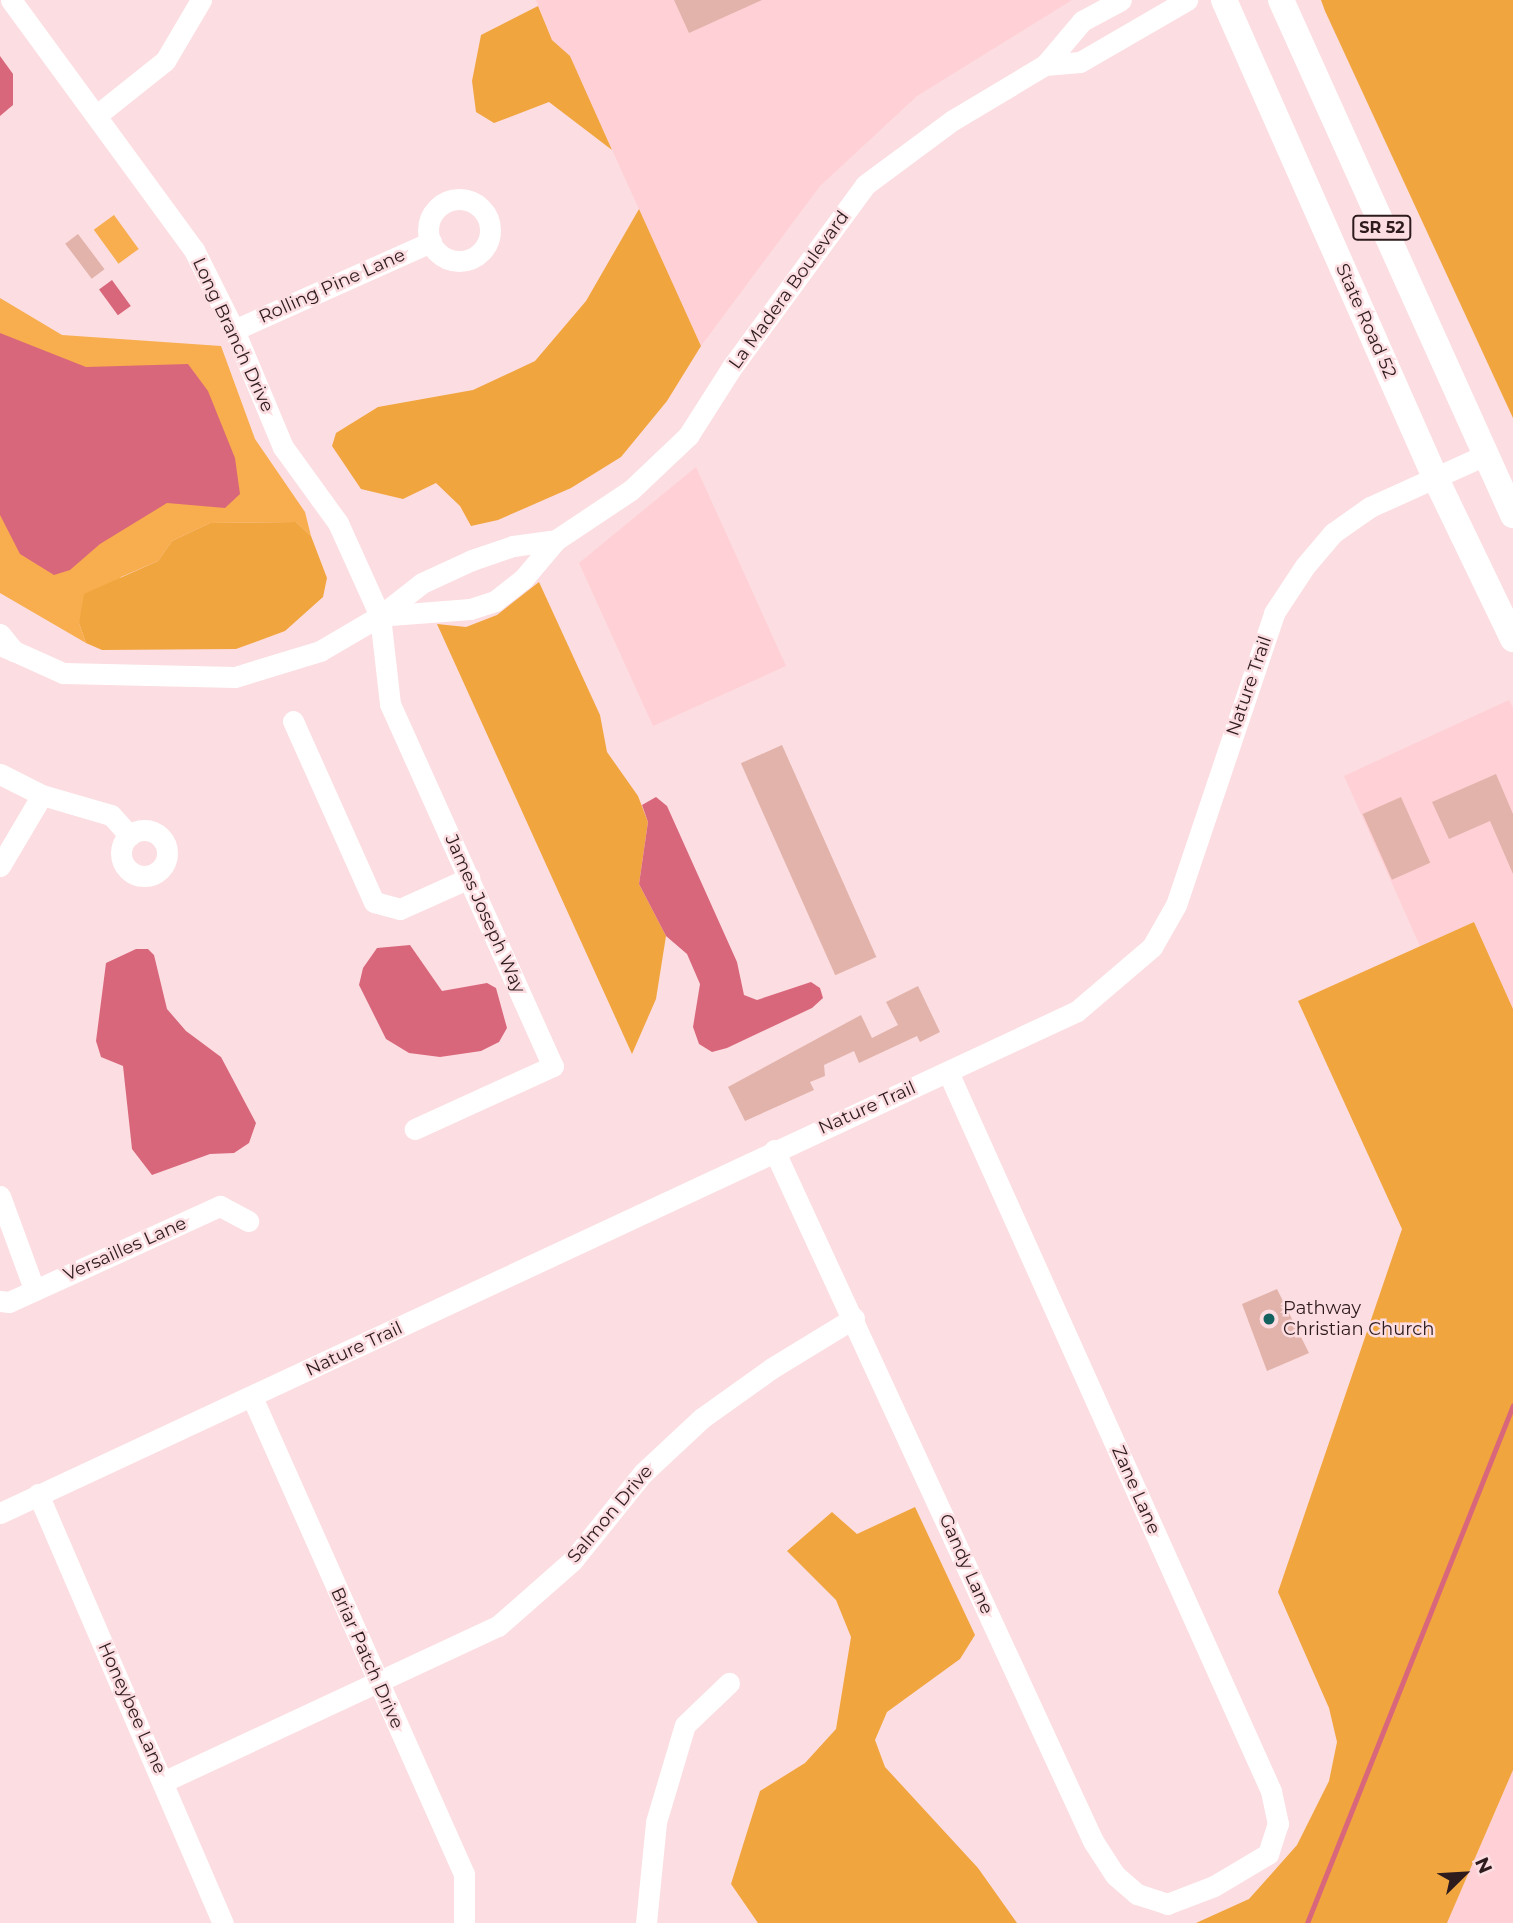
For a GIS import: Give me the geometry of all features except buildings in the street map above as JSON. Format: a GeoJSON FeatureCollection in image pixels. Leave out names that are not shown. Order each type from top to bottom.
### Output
{"type":"FeatureCollection","features":[{"type":"Feature","properties":{"kind":"main road","name":"State Road 52"},"geometry":{"type":"LineString","coordinates":[[1224,0],[1435,477],[1513,639]]}},
{"type":"Feature","properties":{"kind":"main road","name":"SR 52"},"geometry":{"type":"LineString","coordinates":[[1281,0],[1513,515]]}},
{"type":"Feature","properties":{"kind":"street","name":"Long Branch Drive"},"geometry":{"type":"LineString","coordinates":[[11,0],[194,250],[234,330],[283,447],[338,523],[380,616]]}},
{"type":"Feature","properties":{"kind":"street"},"geometry":{"type":"LineString","coordinates":[[97,115],[165,61],[201,0]]}},
{"type":"Feature","properties":{"kind":"street","name":"La Madera Boulevard"},"geometry":{"type":"LineString","coordinates":[[380,616],[470,609],[495,601],[523,579],[556,540],[631,491],[688,436],[732,367],[865,185],[953,120],[1045,65],[1082,21],[1121,0]]}},
{"type":"Feature","properties":{"kind":"street","name":"La Madera Boulevard"},"geometry":{"type":"LineString","coordinates":[[1045,65],[1080,62],[1187,0]]}},
{"type":"Feature","properties":{"kind":"street","name":"Rolling Pine Lane"},"geometry":{"type":"LineString","coordinates":[[234,330],[431,242]]}},
{"type":"Feature","properties":{"kind":"street","name":"Nature Trail"},"geometry":{"type":"LineString","coordinates":[[0,1513],[1077,1010],[1153,947],[1176,905],[1274,613],[1333,533],[1370,507],[1485,455]]}},
{"type":"Feature","properties":{"kind":"street","name":"La Madera Boulevard"},"geometry":{"type":"LineString","coordinates":[[0,634],[7,648],[63,673],[235,677],[320,651],[380,616],[422,583],[472,560],[513,546],[556,540]]}},
{"type":"Feature","properties":{"kind":"street","name":"James Joseph Way"},"geometry":{"type":"LineString","coordinates":[[380,616],[390,704],[553,1066],[415,1129]]}},
{"type":"Feature","properties":{"kind":"street"},"geometry":{"type":"LineString","coordinates":[[293,721],[374,902],[400,909],[469,878]]}},
{"type":"Feature","properties":{"kind":"street"},"geometry":{"type":"LineString","coordinates":[[0,774],[41,795],[111,815],[130,836]]}},
{"type":"Feature","properties":{"kind":"street"},"geometry":{"type":"LineString","coordinates":[[0,866],[41,795]]}},
{"type":"Feature","properties":{"kind":"street","name":"Zane Lane"},"geometry":{"type":"LineString","coordinates":[[948,1072],[1271,1790],[1278,1824],[1268,1854],[1214,1886]]}},
{"type":"Feature","properties":{"kind":"street","name":"Gandy Lane"},"geometry":{"type":"LineString","coordinates":[[774,1150],[854,1318],[1093,1841],[1115,1875],[1137,1894],[1167,1903],[1214,1886]]}},
{"type":"Feature","properties":{"kind":"street"},"geometry":{"type":"LineString","coordinates":[[0,1196],[34,1289]]}},
{"type":"Feature","properties":{"kind":"street","name":"Versailles Lane"},"geometry":{"type":"LineString","coordinates":[[0,1301],[34,1289],[220,1206],[248,1221]]}},
{"type":"Feature","properties":{"kind":"street","name":"Salmon Drive"},"geometry":{"type":"LineString","coordinates":[[165,1781],[498,1626],[573,1560],[643,1473],[702,1418],[772,1367],[854,1318]]}},
{"type":"Feature","properties":{"kind":"street","name":"Briar Patch Drive"},"geometry":{"type":"LineString","coordinates":[[252,1397],[464,1874],[464,1923]]}},
{"type":"Feature","properties":{"kind":"street","name":"Honeybee Lane"},"geometry":{"type":"LineString","coordinates":[[38,1494],[165,1781],[223,1923]]}},
{"type":"Feature","properties":{"kind":"street"},"geometry":{"type":"LineString","coordinates":[[646,1923],[656,1822],[685,1725],[729,1683]]}},
{"type":"Feature","properties":{"kind":"shaded area"},"geometry":{"type":"Polygon","coordinates":[[[536,0],[1072,0],[917,96],[820,186],[701,346],[570,57],[552,40],[536,0]]]}},
{"type":"Feature","properties":{"kind":"shaded area"},"geometry":{"type":"Polygon","coordinates":[[[1321,0],[1513,0],[1513,418],[1325,11],[1321,0]]]}},
{"type":"Feature","properties":{"kind":"shaded area"},"geometry":{"type":"Polygon","coordinates":[[[538,6],[552,40],[570,56],[612,150],[549,102],[494,123],[476,112],[472,81],[481,35],[538,6]]]}},
{"type":"Feature","properties":{"kind":"shaded area"},"geometry":{"type":"Polygon","coordinates":[[[0,56],[13,74],[13,105],[0,116],[0,56]]]}},
{"type":"Feature","properties":{"kind":"shaded area"},"geometry":{"type":"Polygon","coordinates":[[[639,209],[701,346],[667,401],[621,457],[571,488],[498,520],[471,526],[460,506],[436,483],[403,499],[361,489],[332,446],[336,433],[378,407],[473,390],[535,361],[586,301],[639,209]]]}},
{"type":"Feature","properties":{"kind":"shaded area"},"geometry":{"type":"Polygon","coordinates":[[[114,215],[139,249],[118,264],[94,230],[114,215]]]}},
{"type":"Feature","properties":{"kind":"shaded area"},"geometry":{"type":"Polygon","coordinates":[[[112,280],[131,306],[118,315],[99,289],[112,280]]]}},
{"type":"Feature","properties":{"kind":"shaded area"},"geometry":{"type":"Polygon","coordinates":[[[0,298],[62,335],[221,346],[255,439],[305,512],[311,536],[296,522],[210,523],[172,541],[158,561],[121,577],[79,623],[86,643],[0,593],[0,298]]]}},
{"type":"Feature","properties":{"kind":"shaded area"},"geometry":{"type":"Polygon","coordinates":[[[0,333],[86,367],[188,364],[208,391],[235,458],[240,494],[225,508],[167,503],[100,544],[70,570],[54,575],[20,554],[0,515],[0,333]]]}},
{"type":"Feature","properties":{"kind":"shaded area"},"geometry":{"type":"Polygon","coordinates":[[[696,467],[786,666],[653,726],[579,563],[696,467]]]}},
{"type":"Feature","properties":{"kind":"shaded area"},"geometry":{"type":"Polygon","coordinates":[[[296,522],[311,536],[327,578],[323,597],[285,631],[236,649],[102,650],[86,643],[79,623],[84,594],[158,561],[172,541],[210,523],[296,522]]]}},
{"type":"Feature","properties":{"kind":"shaded area"},"geometry":{"type":"Polygon","coordinates":[[[539,582],[600,715],[607,752],[638,796],[648,822],[639,884],[666,936],[656,999],[632,1054],[437,624],[466,627],[497,615],[539,582]]]}},
{"type":"Feature","properties":{"kind":"shaded area"},"geometry":{"type":"Polygon","coordinates":[[[1509,700],[1513,708],[1513,1009],[1474,922],[1420,946],[1344,776],[1509,700]]]}},
{"type":"Feature","properties":{"kind":"shaded area"},"geometry":{"type":"Polygon","coordinates":[[[656,797],[667,806],[737,962],[744,995],[757,1000],[811,982],[820,988],[823,998],[812,1008],[727,1048],[712,1052],[699,1044],[693,1027],[700,984],[687,954],[666,936],[639,884],[648,822],[642,805],[656,797]]]}},
{"type":"Feature","properties":{"kind":"shaded area"},"geometry":{"type":"Polygon","coordinates":[[[1474,922],[1513,1009],[1513,1770],[1447,1923],[1196,1923],[1249,1899],[1297,1845],[1329,1781],[1337,1742],[1329,1708],[1278,1592],[1402,1229],[1298,1001],[1474,922]]]}},
{"type":"Feature","properties":{"kind":"shaded area"},"geometry":{"type":"Polygon","coordinates":[[[410,945],[442,991],[487,983],[496,988],[507,1028],[499,1042],[481,1051],[440,1057],[409,1053],[386,1039],[359,985],[363,968],[377,948],[410,945]]]}},
{"type":"Feature","properties":{"kind":"shaded area"},"geometry":{"type":"Polygon","coordinates":[[[136,949],[148,949],[154,955],[167,1009],[186,1031],[221,1057],[256,1123],[249,1143],[234,1153],[210,1154],[152,1175],[132,1149],[123,1066],[101,1057],[96,1041],[106,963],[136,949]]]}},
{"type":"Feature","properties":{"kind":"shaded area"},"geometry":{"type":"Polygon","coordinates":[[[915,1507],[975,1635],[960,1659],[887,1712],[875,1740],[885,1767],[978,1868],[1017,1923],[758,1923],[731,1884],[760,1791],[805,1763],[836,1729],[851,1637],[836,1600],[787,1551],[832,1512],[857,1534],[915,1507]]]}},
{"type":"Feature","properties":{"kind":"shaded area"},"geometry":{"type":"Polygon","coordinates":[[[1513,1770],[1513,1923],[1447,1923],[1513,1770]]]}},
{"type":"Feature","properties":{"kind":"waterway"},"geometry":{"type":"LineString","coordinates":[[1307,1923],[1513,1405]]}},
{"type":"Feature","properties":{"kind":"place","name":"Pathway Christian Church"},"geometry":{"type":"Point","coordinates":[1269,1319]}}]}
